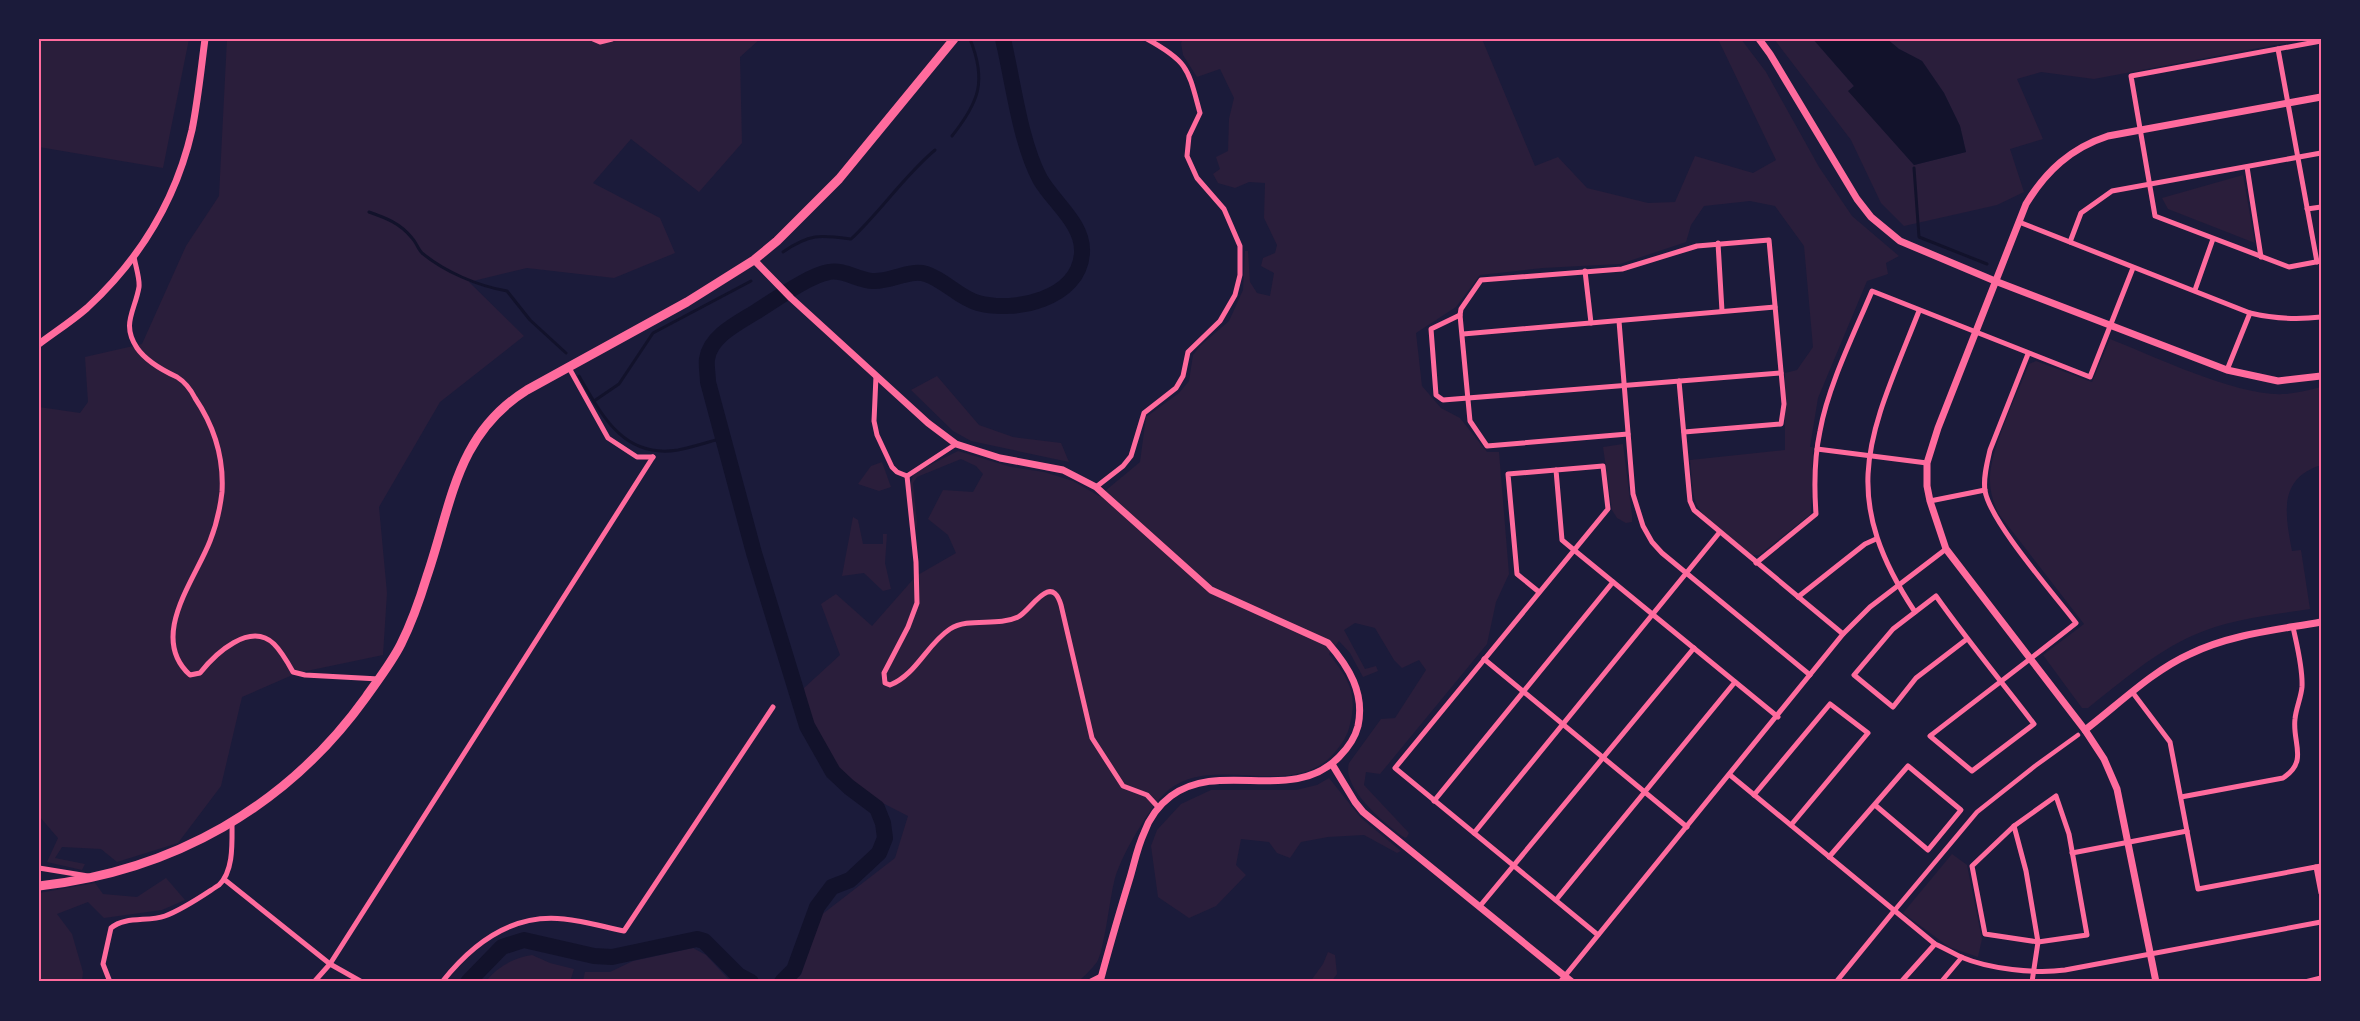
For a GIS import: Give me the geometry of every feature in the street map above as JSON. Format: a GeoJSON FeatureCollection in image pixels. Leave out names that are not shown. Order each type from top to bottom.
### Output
{"type":"FeatureCollection","features":[{"type":"Feature","properties":{"kind":"highway"},"geometry":{"type":"LineString","coordinates":[[39,886],[93,878],[157,859],[206,838],[285,784],[317,757],[346,724],[401,645],[456,484],[474,440],[484,426],[512,399],[687,302],[754,260],[777,241],[839,179],[954,39]]}},
{"type":"Feature","properties":{"kind":"street"},"geometry":{"type":"LineString","coordinates":[[39,344],[85,310],[119,276],[155,228],[175,183],[192,131],[205,39]]}},
{"type":"Feature","properties":{"kind":"street"},"geometry":{"type":"LineString","coordinates":[[592,39],[600,42],[612,39]]}},
{"type":"Feature","properties":{"kind":"street"},"geometry":{"type":"LineString","coordinates":[[1096,487],[1123,466],[1131,456],[1144,413],[1176,388],[1183,376],[1188,352],[1227,312],[1235,295],[1240,275],[1240,246],[1224,209],[1197,178],[1187,156],[1189,136],[1200,113],[1191,80],[1173,53],[1147,39]]}},
{"type":"Feature","properties":{"kind":"street"},"geometry":{"type":"LineString","coordinates":[[1759,39],[1857,199],[1871,217],[1900,241],[1995,281],[2227,370],[2278,381],[2321,376]]}},
{"type":"Feature","properties":{"kind":"street"},"geometry":{"type":"LineString","coordinates":[[2278,49],[2319,262],[2289,267],[2155,216],[2131,76],[2321,41]]}},
{"type":"Feature","properties":{"kind":"street"},"geometry":{"type":"LineString","coordinates":[[2156,982],[2117,789],[2104,759],[2085,730],[1946,549],[1930,501],[1928,463],[1938,429],[2026,204],[2034,189],[2056,165],[2095,140],[2321,97]]}},
{"type":"Feature","properties":{"kind":"street"},"geometry":{"type":"LineString","coordinates":[[2070,242],[2081,213],[2112,191],[2321,153]]}},
{"type":"Feature","properties":{"kind":"street"},"geometry":{"type":"LineString","coordinates":[[2247,166],[2261,257]]}},
{"type":"Feature","properties":{"kind":"street"},"geometry":{"type":"LineString","coordinates":[[2307,209],[2321,207]]}},
{"type":"Feature","properties":{"kind":"street"},"geometry":{"type":"LineString","coordinates":[[2019,222],[2250,313],[2274,319],[2298,320],[2321,317]]}},
{"type":"Feature","properties":{"kind":"street"},"geometry":{"type":"LineString","coordinates":[[2195,290],[2213,239]]}},
{"type":"Feature","properties":{"kind":"street"},"geometry":{"type":"LineString","coordinates":[[1628,434],[1487,446],[1470,421],[1460,315],[1461,309],[1481,280],[1622,269],[1697,246],[1769,240],[1784,404],[1781,424],[1684,432]]}},
{"type":"Feature","properties":{"kind":"street"},"geometry":{"type":"LineString","coordinates":[[1718,243],[1722,311]]}},
{"type":"Feature","properties":{"kind":"street"},"geometry":{"type":"LineString","coordinates":[[134,256],[139,285],[129,317],[131,335],[138,349],[149,360],[188,387],[208,419],[215,435],[222,464],[222,493],[217,522],[174,621],[173,639],[181,666],[190,675],[200,673],[211,659],[229,645],[255,636],[264,638],[275,645],[294,672],[305,675],[379,679]]}},
{"type":"Feature","properties":{"kind":"street"},"geometry":{"type":"LineString","coordinates":[[754,260],[791,298],[876,376],[956,444],[988,455],[1063,470],[1096,487],[1211,590],[1328,643],[1340,657],[1354,681],[1359,694],[1359,720],[1351,743],[1332,765],[1300,779],[1281,782],[1231,781],[1196,784],[1170,796],[1159,808],[1144,832],[1101,979],[1089,982]]}},
{"type":"Feature","properties":{"kind":"street"},"geometry":{"type":"LineString","coordinates":[[1756,563],[1816,514],[1817,449],[1828,402],[1872,291],[2090,377],[2133,268]]}},
{"type":"Feature","properties":{"kind":"street"},"geometry":{"type":"LineString","coordinates":[[1585,271],[1591,323]]}},
{"type":"Feature","properties":{"kind":"street"},"geometry":{"type":"LineString","coordinates":[[1462,334],[1775,307]]}},
{"type":"Feature","properties":{"kind":"street"},"geometry":{"type":"LineString","coordinates":[[1915,612],[1898,585],[1876,539],[1869,507],[1868,455],[1880,411],[1919,311]]}},
{"type":"Feature","properties":{"kind":"street"},"geometry":{"type":"LineString","coordinates":[[2227,370],[2250,313]]}},
{"type":"Feature","properties":{"kind":"street"},"geometry":{"type":"LineString","coordinates":[[1460,315],[1431,329],[1436,395],[1443,400],[1781,373]]}},
{"type":"Feature","properties":{"kind":"street"},"geometry":{"type":"LineString","coordinates":[[1618,321],[1633,494],[1643,526],[1652,542],[1662,553],[1810,675]]}},
{"type":"Feature","properties":{"kind":"street"},"geometry":{"type":"LineString","coordinates":[[1967,639],[1916,678],[1893,707],[1854,675],[1893,629],[1936,596],[1967,639],[2001,681],[2034,724],[1972,771],[1930,736],[2001,681],[2031,659],[2076,623],[2003,528],[1992,510],[1985,490],[1986,465],[1990,450],[2028,354]]}},
{"type":"Feature","properties":{"kind":"street"},"geometry":{"type":"LineString","coordinates":[[314,982],[330,964],[652,457],[637,457],[608,438],[568,366]]}},
{"type":"Feature","properties":{"kind":"street"},"geometry":{"type":"LineString","coordinates":[[876,376],[874,421],[877,435],[892,466],[897,472],[906,476]]}},
{"type":"Feature","properties":{"kind":"street"},"geometry":{"type":"LineString","coordinates":[[1679,381],[1690,501],[1701,517],[1719,533],[1843,634]]}},
{"type":"Feature","properties":{"kind":"street"},"geometry":{"type":"LineString","coordinates":[[906,476],[956,444]]}},
{"type":"Feature","properties":{"kind":"street"},"geometry":{"type":"LineString","coordinates":[[1817,449],[1928,463]]}},
{"type":"Feature","properties":{"kind":"street"},"geometry":{"type":"LineString","coordinates":[[1539,592],[1517,574],[1508,474],[1603,466],[1608,509],[1395,768],[1598,935]]}},
{"type":"Feature","properties":{"kind":"street"},"geometry":{"type":"LineString","coordinates":[[1556,470],[1562,540],[1778,717]]}},
{"type":"Feature","properties":{"kind":"street"},"geometry":{"type":"LineString","coordinates":[[906,476],[916,562],[917,603],[908,627],[884,673],[885,683],[890,685],[901,681],[931,646],[951,628],[970,622],[989,624],[1020,617],[1039,596],[1048,592],[1055,594],[1061,605],[1092,738],[1123,786],[1147,795],[1159,808]]}},
{"type":"Feature","properties":{"kind":"street"},"geometry":{"type":"LineString","coordinates":[[1930,501],[1985,490]]}},
{"type":"Feature","properties":{"kind":"street"},"geometry":{"type":"LineString","coordinates":[[1474,833],[1719,533]]}},
{"type":"Feature","properties":{"kind":"street"},"geometry":{"type":"LineString","coordinates":[[1798,597],[1865,544],[1876,539]]}},
{"type":"Feature","properties":{"kind":"street"},"geometry":{"type":"LineString","coordinates":[[1562,979],[1778,717],[1843,634],[1870,608],[1946,549]]}},
{"type":"Feature","properties":{"kind":"street"},"geometry":{"type":"LineString","coordinates":[[1434,801],[1613,582]]}},
{"type":"Feature","properties":{"kind":"street"},"geometry":{"type":"LineString","coordinates":[[2085,730],[2164,669],[2189,654],[2239,636],[2321,622]]}},
{"type":"Feature","properties":{"kind":"street"},"geometry":{"type":"LineString","coordinates":[[2181,797],[2283,778],[2296,765],[2299,755],[2295,718],[2302,679],[2293,627]]}},
{"type":"Feature","properties":{"kind":"street"},"geometry":{"type":"LineString","coordinates":[[1480,906],[1694,648]]}},
{"type":"Feature","properties":{"kind":"street"},"geometry":{"type":"LineString","coordinates":[[1484,659],[1687,827]]}},
{"type":"Feature","properties":{"kind":"street"},"geometry":{"type":"LineString","coordinates":[[1556,900],[1735,682]]}},
{"type":"Feature","properties":{"kind":"street"},"geometry":{"type":"LineString","coordinates":[[2133,693],[2170,741],[2198,889],[2318,867],[2321,893]]}},
{"type":"Feature","properties":{"kind":"street"},"geometry":{"type":"LineString","coordinates":[[1754,795],[1830,704],[1868,733],[1791,825]]}},
{"type":"Feature","properties":{"kind":"street"},"geometry":{"type":"LineString","coordinates":[[442,982],[456,964],[482,941],[503,928],[520,922],[544,918],[564,919],[624,931],[773,707]]}},
{"type":"Feature","properties":{"kind":"street"},"geometry":{"type":"LineString","coordinates":[[1836,982],[1977,812],[2078,735]]}},
{"type":"Feature","properties":{"kind":"street"},"geometry":{"type":"LineString","coordinates":[[1332,765],[1363,812],[1480,906],[1562,979],[1572,982]]}},
{"type":"Feature","properties":{"kind":"street"},"geometry":{"type":"LineString","coordinates":[[1829,857],[1908,766],[1961,810],[1928,850],[1875,806]]}},
{"type":"Feature","properties":{"kind":"street"},"geometry":{"type":"LineString","coordinates":[[1730,775],[1935,944],[1962,957],[1982,963],[2034,972],[2065,970],[2321,922]]}},
{"type":"Feature","properties":{"kind":"street"},"geometry":{"type":"LineString","coordinates":[[2056,796],[2072,854],[2087,935],[2038,942],[1985,934],[1972,866],[2014,826],[2056,796]]}},
{"type":"Feature","properties":{"kind":"street"},"geometry":{"type":"LineString","coordinates":[[110,982],[103,964],[111,928],[117,923],[161,917],[173,913],[225,880],[232,846],[232,822]]}},
{"type":"Feature","properties":{"kind":"street"},"geometry":{"type":"LineString","coordinates":[[2014,826],[2026,871],[2038,942],[2032,982]]}},
{"type":"Feature","properties":{"kind":"street"},"geometry":{"type":"LineString","coordinates":[[2072,854],[2187,831]]}},
{"type":"Feature","properties":{"kind":"street"},"geometry":{"type":"LineString","coordinates":[[39,868],[93,878]]}},
{"type":"Feature","properties":{"kind":"street"},"geometry":{"type":"LineString","coordinates":[[225,880],[330,964],[362,982]]}},
{"type":"Feature","properties":{"kind":"street"},"geometry":{"type":"LineString","coordinates":[[1901,982],[1935,944]]}},
{"type":"Feature","properties":{"kind":"street"},"geometry":{"type":"LineString","coordinates":[[1941,982],[1962,957]]}},
{"type":"Feature","properties":{"kind":"street"},"geometry":{"type":"LineString","coordinates":[[2309,982],[2321,978]]}},
{"type":"Feature","properties":{"kind":"shaded area"},"geometry":{"type":"Polygon","coordinates":[[[39,39],[189,39],[163,168],[39,147],[39,39]]]}},
{"type":"Feature","properties":{"kind":"shaded area"},"geometry":{"type":"Polygon","coordinates":[[[227,39],[760,39],[740,57],[742,143],[699,192],[631,139],[593,183],[660,218],[675,253],[614,278],[527,268],[469,282],[524,336],[440,402],[379,507],[387,593],[383,655],[297,673],[242,697],[221,786],[178,843],[117,862],[101,849],[62,847],[55,858],[85,864],[82,870],[47,862],[58,838],[39,816],[39,407],[80,413],[88,402],[85,357],[142,344],[186,246],[219,196],[227,39]]]}},
{"type":"Feature","properties":{"kind":"shaded area"},"geometry":{"type":"Polygon","coordinates":[[[1183,39],[1482,39],[1535,166],[1558,157],[1587,188],[1648,203],[1675,202],[1695,156],[1753,173],[1776,160],[1718,39],[1741,39],[1766,72],[1819,167],[1852,216],[1899,256],[1886,263],[1888,274],[1867,281],[1818,398],[1810,447],[1813,447],[1811,514],[1759,555],[1752,555],[1705,516],[1696,503],[1692,487],[1690,460],[1785,450],[1785,373],[1797,370],[1813,347],[1804,246],[1775,206],[1750,201],[1704,206],[1691,225],[1686,242],[1620,264],[1543,268],[1480,275],[1456,307],[1416,333],[1422,386],[1441,408],[1460,418],[1487,452],[1499,452],[1509,574],[1496,602],[1487,644],[1380,774],[1366,772],[1364,785],[1409,833],[1407,837],[1405,838],[1387,824],[1358,794],[1348,773],[1349,763],[1381,719],[1395,718],[1426,670],[1419,660],[1402,668],[1394,660],[1375,628],[1355,623],[1344,630],[1365,669],[1376,666],[1378,671],[1363,677],[1350,653],[1339,641],[1329,654],[1350,686],[1353,703],[1349,728],[1340,746],[1317,767],[1296,774],[1203,776],[1182,782],[1163,795],[1127,849],[1114,882],[1100,956],[1095,965],[1078,982],[792,982],[801,975],[820,916],[895,858],[908,816],[859,791],[826,768],[808,724],[804,688],[840,655],[821,604],[836,594],[872,626],[916,576],[956,553],[948,535],[928,519],[943,490],[973,492],[983,474],[976,466],[961,459],[917,477],[913,483],[916,534],[910,485],[914,473],[958,451],[1011,467],[1044,472],[1073,481],[1099,496],[1140,462],[1146,417],[1179,393],[1189,381],[1193,355],[1229,321],[1243,290],[1245,251],[1248,251],[1250,282],[1257,293],[1270,296],[1274,273],[1261,266],[1263,258],[1275,253],[1277,245],[1264,218],[1265,183],[1249,182],[1235,188],[1218,183],[1213,174],[1220,169],[1216,157],[1228,151],[1229,119],[1234,98],[1220,69],[1197,77],[1183,55],[1181,43],[1183,39]]]}},
{"type":"Feature","properties":{"kind":"shaded area"},"geometry":{"type":"Polygon","coordinates":[[[1774,39],[1813,39],[1854,86],[1849,91],[1914,165],[1966,152],[1960,126],[1944,93],[1922,61],[1899,49],[1887,39],[2306,39],[2094,79],[2041,72],[2017,79],[2043,139],[2010,149],[2024,192],[1997,205],[1904,226],[1881,203],[1851,140],[1774,39]]]}},
{"type":"Feature","properties":{"kind":"shaded area"},"geometry":{"type":"Polygon","coordinates":[[[1813,39],[1887,39],[1899,49],[1922,61],[1944,93],[1960,126],[1966,152],[1914,165],[1848,91],[1854,86],[1813,39]]]}},
{"type":"Feature","properties":{"kind":"shaded area"},"geometry":{"type":"Polygon","coordinates":[[[2243,175],[2255,243],[2168,209],[2162,198],[2243,175]]]}},
{"type":"Feature","properties":{"kind":"shaded area"},"geometry":{"type":"Polygon","coordinates":[[[2110,339],[2221,383],[2244,389],[2285,394],[2321,387],[2321,467],[2318,466],[2305,473],[2296,481],[2287,501],[2292,551],[2301,550],[2310,609],[2237,621],[2194,635],[2152,659],[2088,708],[2082,708],[2043,655],[2084,624],[1998,513],[1990,481],[1999,439],[2029,364],[2036,361],[2092,382],[2110,339]]]}},
{"type":"Feature","properties":{"kind":"shaded area"},"geometry":{"type":"Polygon","coordinates":[[[937,376],[979,425],[1013,437],[1061,443],[1069,462],[971,441],[953,431],[911,390],[937,376]]]}},
{"type":"Feature","properties":{"kind":"shaded area"},"geometry":{"type":"Polygon","coordinates":[[[1623,444],[1632,515],[1632,522],[1626,523],[1617,518],[1612,510],[1603,447],[1623,444]]]}},
{"type":"Feature","properties":{"kind":"shaded area"},"geometry":{"type":"Polygon","coordinates":[[[882,462],[891,487],[879,491],[858,484],[871,466],[882,462]]]}},
{"type":"Feature","properties":{"kind":"shaded area"},"geometry":{"type":"Polygon","coordinates":[[[853,517],[858,520],[863,544],[883,544],[883,534],[887,534],[885,563],[891,589],[883,591],[864,573],[842,576],[853,517]]]}},
{"type":"Feature","properties":{"kind":"shaded area"},"geometry":{"type":"Polygon","coordinates":[[[1329,778],[1361,818],[1401,851],[1397,853],[1364,835],[1328,837],[1301,842],[1290,858],[1277,853],[1269,842],[1241,839],[1236,865],[1246,875],[1216,906],[1189,918],[1158,897],[1151,846],[1157,830],[1181,804],[1211,790],[1296,790],[1317,785],[1329,778]]]}},
{"type":"Feature","properties":{"kind":"shaded area"},"geometry":{"type":"Polygon","coordinates":[[[1952,854],[1967,865],[1982,939],[1978,957],[1949,947],[1903,913],[1952,854]]]}},
{"type":"Feature","properties":{"kind":"shaded area"},"geometry":{"type":"Polygon","coordinates":[[[166,878],[185,900],[162,910],[104,918],[88,902],[57,914],[72,934],[83,972],[82,982],[39,982],[39,893],[95,883],[103,894],[137,897],[166,878]]]}},
{"type":"Feature","properties":{"kind":"shaded area"},"geometry":{"type":"Polygon","coordinates":[[[693,948],[706,955],[731,982],[583,981],[585,972],[610,972],[633,961],[693,948]]]}},
{"type":"Feature","properties":{"kind":"shaded area"},"geometry":{"type":"Polygon","coordinates":[[[1328,952],[1335,955],[1337,974],[1331,982],[1310,982],[1323,964],[1328,952]]]}},
{"type":"Feature","properties":{"kind":"shaded area"},"geometry":{"type":"Polygon","coordinates":[[[532,955],[550,963],[574,969],[570,982],[485,982],[506,964],[532,955]]]}},
{"type":"Feature","properties":{"kind":"waterway"},"geometry":{"type":"LineString","coordinates":[[952,136],[969,112],[978,90],[978,67],[970,39]]}},
{"type":"Feature","properties":{"kind":"waterway"},"geometry":{"type":"LineString","coordinates":[[782,982],[794,970],[817,907],[832,887],[850,880],[879,853],[885,838],[883,823],[877,808],[833,772],[807,726],[754,553],[708,382],[707,359],[713,344],[732,327],[801,283],[829,272],[840,272],[873,281],[913,273],[926,274],[971,301],[993,306],[1026,304],[1043,299],[1058,292],[1070,282],[1078,269],[1082,253],[1081,242],[1073,223],[1046,188],[1033,164],[1022,130],[1003,39]]}},
{"type":"Feature","properties":{"kind":"waterway"},"geometry":{"type":"LineString","coordinates":[[783,252],[808,238],[851,239],[935,150]]}},
{"type":"Feature","properties":{"kind":"waterway"},"geometry":{"type":"LineString","coordinates":[[1914,168],[1919,237],[1987,264]]}},
{"type":"Feature","properties":{"kind":"waterway"},"geometry":{"type":"LineString","coordinates":[[369,212],[403,228],[422,253],[451,272],[473,282],[507,291],[530,320],[566,353]]}},
{"type":"Feature","properties":{"kind":"waterway"},"geometry":{"type":"LineString","coordinates":[[594,401],[619,384],[653,333],[751,281]]}},
{"type":"Feature","properties":{"kind":"waterway"},"geometry":{"type":"LineString","coordinates":[[579,376],[606,419],[629,441],[643,448],[659,451],[678,450],[723,438]]}},
{"type":"Feature","properties":{"kind":"waterway"},"geometry":{"type":"LineString","coordinates":[[468,982],[502,947],[524,940],[594,956],[612,957],[697,939],[704,941],[738,975],[751,982]]}}]}
